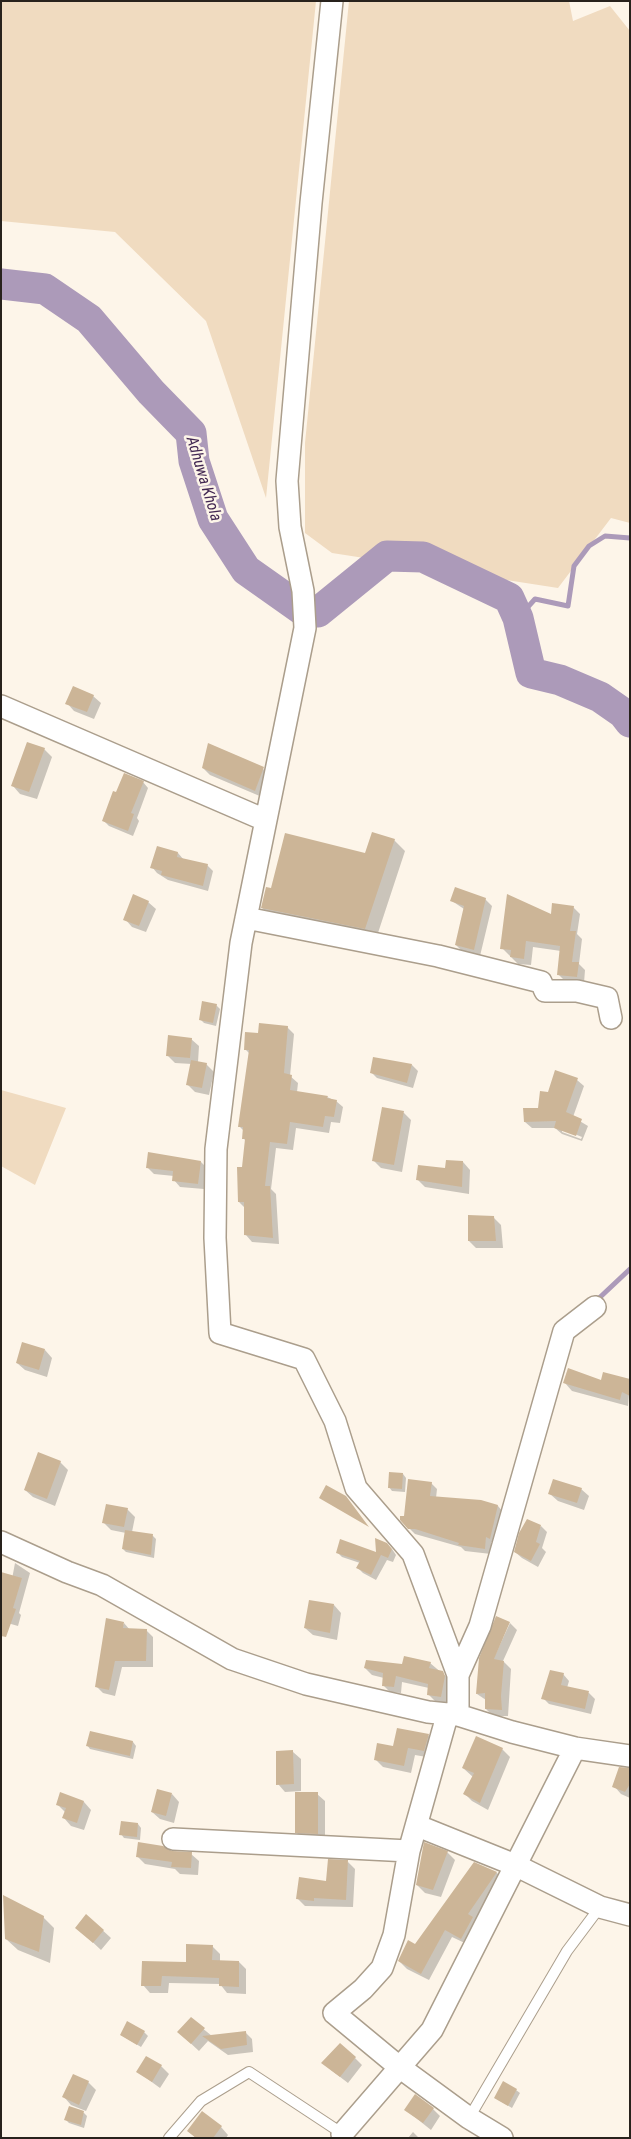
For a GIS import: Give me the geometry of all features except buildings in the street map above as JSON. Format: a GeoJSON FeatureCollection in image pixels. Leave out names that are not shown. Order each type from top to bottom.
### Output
{"type":"FeatureCollection","features":[{"type":"Feature","properties":{"kind":"street"},"geometry":{"type":"LineString","coordinates":[[332,1],[310,203],[287,481],[290,527],[303,591],[305,628],[241,943],[216,1149],[215,1238],[220,1333],[304,1359],[335,1421],[356,1488],[413,1554],[458,1675]]}},
{"type":"Feature","properties":{"kind":"street"},"geometry":{"type":"LineString","coordinates":[[1,706],[265,820]]}},
{"type":"Feature","properties":{"kind":"street"},"geometry":{"type":"LineString","coordinates":[[246,918],[475,966],[541,982],[545,991],[577,991],[607,998],[610,1018]]}},
{"type":"Feature","properties":{"kind":"street"},"geometry":{"type":"LineString","coordinates":[[502,2138],[468,2118],[398,2066],[334,2013],[363,1989],[382,1968],[394,1935],[409,1851],[453,1715],[458,1675],[480,1626],[564,1331],[595,1307]]}},
{"type":"Feature","properties":{"kind":"street"},"geometry":{"type":"LineString","coordinates":[[1,1542],[67,1572],[102,1585],[232,1659],[306,1684],[453,1715],[575,1748],[630,1756]]}},
{"type":"Feature","properties":{"kind":"street"},"geometry":{"type":"LineString","coordinates":[[345,2136],[398,2066],[432,2030],[575,1748]]}},
{"type":"Feature","properties":{"kind":"street"},"geometry":{"type":"LineString","coordinates":[[418,1826],[515,1865],[600,1907],[630,1915]]}},
{"type":"Feature","properties":{"kind":"street"},"geometry":{"type":"LineString","coordinates":[[173,1838],[409,1851]]}},
{"type":"Feature","properties":{"kind":"lane"},"geometry":{"type":"LineString","coordinates":[[468,2118],[567,1951],[600,1907]]}},
{"type":"Feature","properties":{"kind":"lane"},"geometry":{"type":"LineString","coordinates":[[169,2138],[202,2101],[249,2072],[345,2136]]}},
{"type":"Feature","properties":{"kind":"shaded area"},"geometry":{"type":"Polygon","coordinates":[[[1,1],[316,1],[266,498],[206,321],[115,232],[1,221],[1,1]]]}},
{"type":"Feature","properties":{"kind":"shaded area"},"geometry":{"type":"Polygon","coordinates":[[[349,1],[569,1],[573,21],[610,6],[630,31],[630,523],[611,518],[558,588],[332,553],[305,533],[305,443],[349,1]]]}},
{"type":"Feature","properties":{"kind":"shaded area"},"geometry":{"type":"Polygon","coordinates":[[[1,1090],[66,1108],[35,1185],[1,1166],[1,1090]]]}},
{"type":"Feature","properties":{"kind":"waterway","name":"Adhuwa Khola"},"geometry":{"type":"LineString","coordinates":[[1,284],[45,289],[89,319],[151,392],[191,433],[194,461],[213,519],[246,570],[304,611],[318,612],[387,556],[423,557],[509,598],[518,618],[531,673],[560,680],[600,697],[623,713],[630,722]]}},
{"type":"Feature","properties":{"kind":"waterway"},"geometry":{"type":"LineString","coordinates":[[518,618],[535,599],[568,606],[574,566],[589,546],[605,536],[630,538]]}},
{"type":"Feature","properties":{"kind":"waterway"},"geometry":{"type":"LineString","coordinates":[[596,1301],[630,1269]]}}]}
